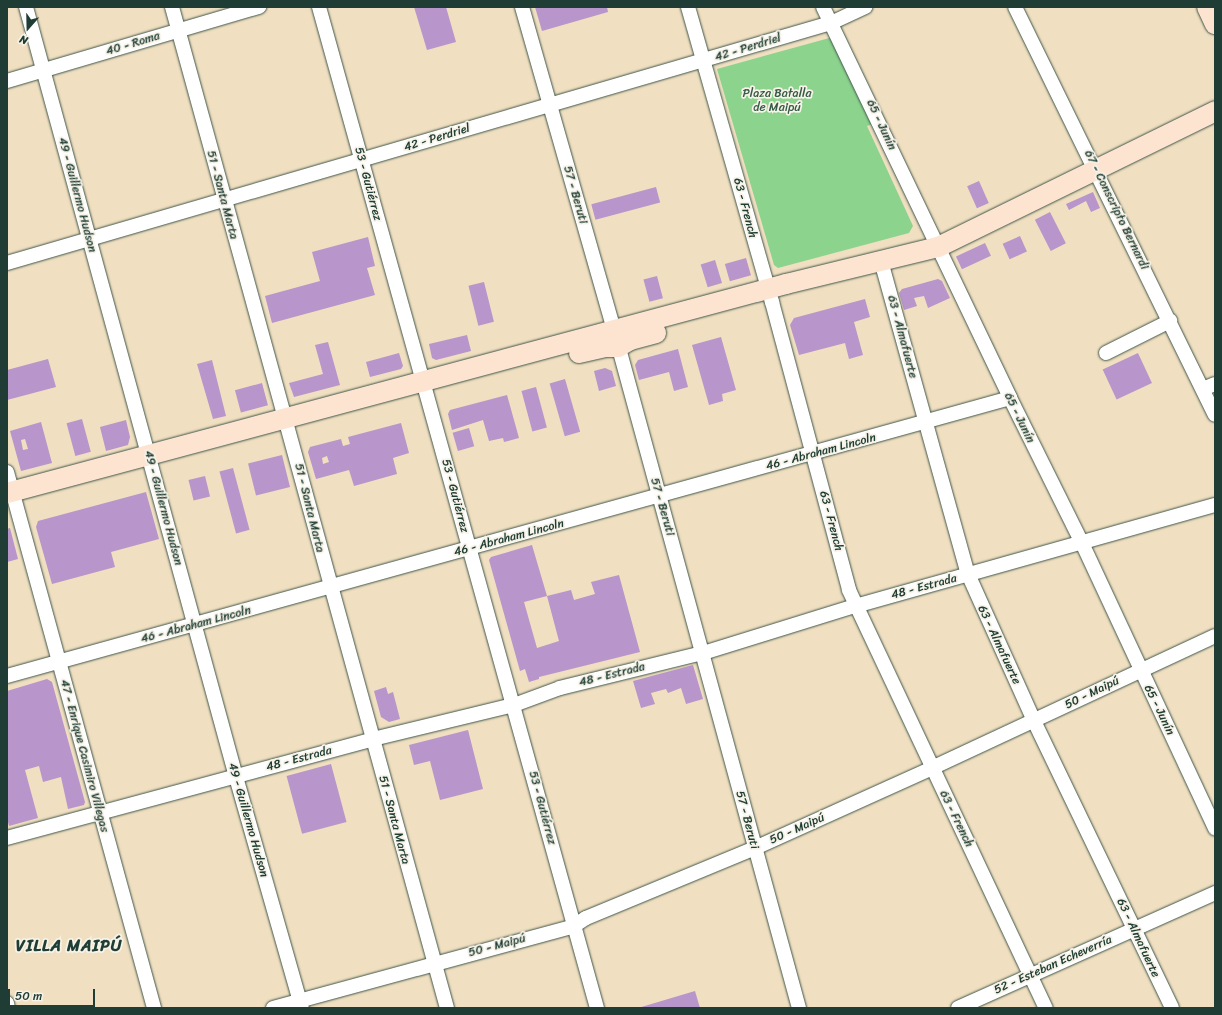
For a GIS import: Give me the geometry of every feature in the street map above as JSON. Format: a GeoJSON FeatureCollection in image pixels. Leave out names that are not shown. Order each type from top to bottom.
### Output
{"type":"FeatureCollection","features":[{"type":"Feature","properties":{"kind":"main road"},"geometry":{"type":"LineString","coordinates":[[1207,7],[1215,24]]}},
{"type":"Feature","properties":{"kind":"main road"},"geometry":{"type":"LineString","coordinates":[[10,499],[425,388],[604,347],[616,338],[630,340],[770,295],[882,267],[938,247],[1096,168],[1215,111]]}},
{"type":"Feature","properties":{"kind":"street","name":"49 - Guillermo Hudson"},"geometry":{"type":"LineString","coordinates":[[26,7],[151,461],[194,626],[301,1004]]}},
{"type":"Feature","properties":{"kind":"street","name":"51 - Santa Marta"},"geometry":{"type":"LineString","coordinates":[[172,7],[223,201],[287,425],[329,589],[373,739],[446,1008]]}},
{"type":"Feature","properties":{"kind":"street","name":"40 - Roma"},"geometry":{"type":"LineString","coordinates":[[7,82],[259,7]]}},
{"type":"Feature","properties":{"kind":"street","name":"53 - Gutiérrez"},"geometry":{"type":"LineString","coordinates":[[319,7],[597,1008]]}},
{"type":"Feature","properties":{"kind":"street","name":"57 - Beruti"},"geometry":{"type":"LineString","coordinates":[[522,7],[616,338],[799,1008]]}},
{"type":"Feature","properties":{"kind":"street","name":"63 - French"},"geometry":{"type":"LineString","coordinates":[[688,7],[702,61],[770,295],[855,606],[1046,1008]]}},
{"type":"Feature","properties":{"kind":"street","name":"65 - Junín"},"geometry":{"type":"LineString","coordinates":[[823,7],[1010,398],[1082,543],[1139,670],[1215,828]]}},
{"type":"Feature","properties":{"kind":"street","name":"42 - Perdriel"},"geometry":{"type":"LineString","coordinates":[[7,263],[362,161],[549,104],[831,23],[865,7]]}},
{"type":"Feature","properties":{"kind":"street","name":"67 - Conscripto Bernardi"},"geometry":{"type":"LineString","coordinates":[[1015,7],[1096,168],[1170,321],[1209,386],[1215,415]]}},
{"type":"Feature","properties":{"kind":"street","name":"63 - Almafuerte"},"geometry":{"type":"LineString","coordinates":[[882,267],[968,574],[1034,721],[1172,1008]]}},
{"type":"Feature","properties":{"kind":"street"},"geometry":{"type":"LineString","coordinates":[[1106,353],[1170,321]]}},
{"type":"Feature","properties":{"kind":"street","name":"46 - Abraham Lincoln"},"geometry":{"type":"LineString","coordinates":[[7,676],[329,589],[813,453],[926,423],[1010,398]]}},
{"type":"Feature","properties":{"kind":"street","name":"47 - Enrique Casimiro Villegas"},"geometry":{"type":"LineString","coordinates":[[7,472],[10,499],[58,662],[154,1008]]}},
{"type":"Feature","properties":{"kind":"street","name":"48 - Estrada"},"geometry":{"type":"LineString","coordinates":[[7,838],[373,739],[514,705],[560,688],[703,653],[855,606],[1215,505]]}},
{"type":"Feature","properties":{"kind":"street","name":"50 - Maipú"},"geometry":{"type":"LineString","coordinates":[[273,1008],[301,1004],[434,963],[574,926],[586,918],[755,848],[932,768],[1139,670],[1215,636]]}},
{"type":"Feature","properties":{"kind":"street","name":"52 - Esteban Echeverría"},"geometry":{"type":"LineString","coordinates":[[958,1008],[1030,974],[1215,893]]}},
{"type":"Feature","properties":{"kind":"street"},"geometry":{"type":"LineString","coordinates":[[7,1003],[8,1008]]}},
{"type":"Feature","properties":{"kind":"green space","name":"Plaza Batalla de Maipú"},"geometry":{"type":"Polygon","coordinates":[[[833,37],[873,124],[867,126],[913,226],[909,233],[778,268],[774,265],[717,69],[833,37]]]}},
{"type":"Feature","properties":{"kind":"building"},"geometry":{"type":"Polygon","coordinates":[[[414,7],[446,7],[456,42],[427,50],[414,7]]]}},
{"type":"Feature","properties":{"kind":"building"},"geometry":{"type":"Polygon","coordinates":[[[535,7],[607,7],[608,12],[542,31],[535,7]]]}},
{"type":"Feature","properties":{"kind":"building"},"geometry":{"type":"Polygon","coordinates":[[[979,181],[989,203],[977,208],[967,186],[979,181]]]}},
{"type":"Feature","properties":{"kind":"building"},"geometry":{"type":"Polygon","coordinates":[[[656,187],[660,202],[595,220],[591,204],[656,187]]]}},
{"type":"Feature","properties":{"kind":"building"},"geometry":{"type":"Polygon","coordinates":[[[1093,192],[1100,208],[1091,212],[1086,201],[1069,210],[1066,204],[1093,192]]]}},
{"type":"Feature","properties":{"kind":"building"},"geometry":{"type":"Polygon","coordinates":[[[1050,212],[1066,243],[1051,251],[1035,220],[1050,212]]]}},
{"type":"Feature","properties":{"kind":"building"},"geometry":{"type":"Polygon","coordinates":[[[1020,236],[1027,252],[1010,259],[1003,244],[1020,236]]]}},
{"type":"Feature","properties":{"kind":"building"},"geometry":{"type":"Polygon","coordinates":[[[368,237],[375,266],[367,268],[375,295],[272,323],[265,296],[320,281],[312,252],[368,237]]]}},
{"type":"Feature","properties":{"kind":"building"},"geometry":{"type":"Polygon","coordinates":[[[985,243],[991,256],[962,269],[956,257],[985,243]]]}},
{"type":"Feature","properties":{"kind":"building"},"geometry":{"type":"Polygon","coordinates":[[[746,258],[751,275],[730,281],[725,264],[746,258]]]}},
{"type":"Feature","properties":{"kind":"building"},"geometry":{"type":"Polygon","coordinates":[[[715,260],[722,283],[708,287],[701,264],[715,260]]]}},
{"type":"Feature","properties":{"kind":"building"},"geometry":{"type":"Polygon","coordinates":[[[657,276],[663,298],[649,302],[643,280],[657,276]]]}},
{"type":"Feature","properties":{"kind":"building"},"geometry":{"type":"Polygon","coordinates":[[[938,279],[942,281],[950,298],[928,308],[924,296],[914,298],[917,306],[904,310],[899,293],[902,289],[938,279]]]}},
{"type":"Feature","properties":{"kind":"building"},"geometry":{"type":"Polygon","coordinates":[[[484,282],[494,322],[478,326],[468,286],[484,282]]]}},
{"type":"Feature","properties":{"kind":"building"},"geometry":{"type":"Polygon","coordinates":[[[865,299],[870,317],[854,322],[863,355],[849,359],[845,343],[799,355],[790,325],[794,318],[865,299]]]}},
{"type":"Feature","properties":{"kind":"building"},"geometry":{"type":"Polygon","coordinates":[[[467,335],[471,351],[436,360],[432,358],[429,344],[467,335]]]}},
{"type":"Feature","properties":{"kind":"building"},"geometry":{"type":"Polygon","coordinates":[[[721,337],[736,390],[722,394],[723,401],[709,405],[692,345],[721,337]]]}},
{"type":"Feature","properties":{"kind":"building"},"geometry":{"type":"Polygon","coordinates":[[[328,342],[340,385],[294,397],[289,383],[323,374],[315,345],[328,342]]]}},
{"type":"Feature","properties":{"kind":"building"},"geometry":{"type":"Polygon","coordinates":[[[678,349],[688,387],[674,391],[669,372],[639,380],[635,365],[638,360],[678,349]]]}},
{"type":"Feature","properties":{"kind":"building"},"geometry":{"type":"Polygon","coordinates":[[[399,353],[403,366],[401,369],[370,377],[366,362],[399,353]]]}},
{"type":"Feature","properties":{"kind":"building"},"geometry":{"type":"Polygon","coordinates":[[[1138,353],[1152,383],[1117,399],[1103,369],[1138,353]]]}},
{"type":"Feature","properties":{"kind":"building"},"geometry":{"type":"Polygon","coordinates":[[[48,359],[56,387],[7,400],[7,370],[48,359]]]}},
{"type":"Feature","properties":{"kind":"building"},"geometry":{"type":"Polygon","coordinates":[[[212,360],[226,416],[213,419],[197,364],[212,360]]]}},
{"type":"Feature","properties":{"kind":"building"},"geometry":{"type":"Polygon","coordinates":[[[605,368],[612,371],[616,386],[599,391],[594,371],[605,368]]]}},
{"type":"Feature","properties":{"kind":"building"},"geometry":{"type":"Polygon","coordinates":[[[565,379],[580,432],[565,436],[550,383],[565,379]]]}},
{"type":"Feature","properties":{"kind":"building"},"geometry":{"type":"Polygon","coordinates":[[[262,383],[268,405],[241,412],[235,390],[262,383]]]}},
{"type":"Feature","properties":{"kind":"building"},"geometry":{"type":"Polygon","coordinates":[[[536,387],[547,428],[532,431],[522,391],[536,387]]]}},
{"type":"Feature","properties":{"kind":"building"},"geometry":{"type":"Polygon","coordinates":[[[507,395],[519,438],[504,442],[503,438],[489,441],[483,420],[452,430],[448,414],[450,410],[507,395]]]}},
{"type":"Feature","properties":{"kind":"building"},"geometry":{"type":"Polygon","coordinates":[[[82,419],[91,452],[75,456],[67,423],[82,419]]]}},
{"type":"Feature","properties":{"kind":"building"},"geometry":{"type":"Polygon","coordinates":[[[126,420],[130,437],[128,445],[106,451],[100,427],[126,420]]]}},
{"type":"Feature","properties":{"kind":"building"},"geometry":{"type":"Polygon","coordinates":[[[41,422],[52,463],[21,471],[10,431],[41,422]],[[25,439],[21,440],[23,450],[28,449],[25,439]]]}},
{"type":"Feature","properties":{"kind":"building"},"geometry":{"type":"Polygon","coordinates":[[[401,423],[409,453],[393,458],[397,474],[354,486],[349,470],[316,479],[308,452],[310,447],[341,439],[343,446],[350,444],[348,437],[401,423]],[[327,456],[322,458],[323,464],[329,462],[327,456]]]}},
{"type":"Feature","properties":{"kind":"building"},"geometry":{"type":"Polygon","coordinates":[[[469,428],[474,446],[458,451],[453,433],[469,428]]]}},
{"type":"Feature","properties":{"kind":"building"},"geometry":{"type":"Polygon","coordinates":[[[282,455],[290,487],[256,495],[248,463],[282,455]]]}},
{"type":"Feature","properties":{"kind":"building"},"geometry":{"type":"Polygon","coordinates":[[[233,468],[250,530],[236,533],[219,472],[233,468]]]}},
{"type":"Feature","properties":{"kind":"building"},"geometry":{"type":"Polygon","coordinates":[[[205,476],[210,496],[194,500],[189,480],[205,476]]]}},
{"type":"Feature","properties":{"kind":"building"},"geometry":{"type":"Polygon","coordinates":[[[146,492],[159,539],[111,552],[115,567],[52,584],[36,527],[38,521],[146,492]]]}},
{"type":"Feature","properties":{"kind":"building"},"geometry":{"type":"Polygon","coordinates":[[[10,528],[18,559],[7,562],[7,529],[10,528]]]}},
{"type":"Feature","properties":{"kind":"building"},"geometry":{"type":"Polygon","coordinates":[[[532,545],[547,596],[571,590],[574,600],[595,594],[591,582],[619,575],[640,652],[539,677],[539,679],[529,682],[525,669],[520,671],[489,560],[491,557],[532,545]],[[547,596],[524,602],[537,648],[559,641],[547,596]]]}},
{"type":"Feature","properties":{"kind":"building"},"geometry":{"type":"Polygon","coordinates":[[[693,665],[703,699],[686,704],[681,688],[668,693],[666,689],[651,693],[655,704],[641,708],[633,681],[693,665]]]}},
{"type":"Feature","properties":{"kind":"building"},"geometry":{"type":"Polygon","coordinates":[[[47,679],[52,682],[85,802],[84,805],[68,809],[61,777],[43,782],[39,766],[25,770],[38,818],[9,826],[7,818],[7,691],[47,679]]]}},
{"type":"Feature","properties":{"kind":"building"},"geometry":{"type":"Polygon","coordinates":[[[386,687],[388,694],[393,692],[400,719],[389,722],[381,717],[374,691],[386,687]]]}},
{"type":"Feature","properties":{"kind":"building"},"geometry":{"type":"Polygon","coordinates":[[[468,730],[483,789],[440,800],[430,761],[414,765],[409,745],[468,730]]]}},
{"type":"Feature","properties":{"kind":"building"},"geometry":{"type":"Polygon","coordinates":[[[331,764],[347,822],[302,834],[287,776],[331,764]]]}},
{"type":"Feature","properties":{"kind":"building"},"geometry":{"type":"Polygon","coordinates":[[[695,991],[700,1008],[638,1008],[695,991]]]}},
{"type":"Feature","properties":{"kind":"district","name":"VILLA MAIPÚ"},"geometry":{"type":"Point","coordinates":[69,946]}}]}
